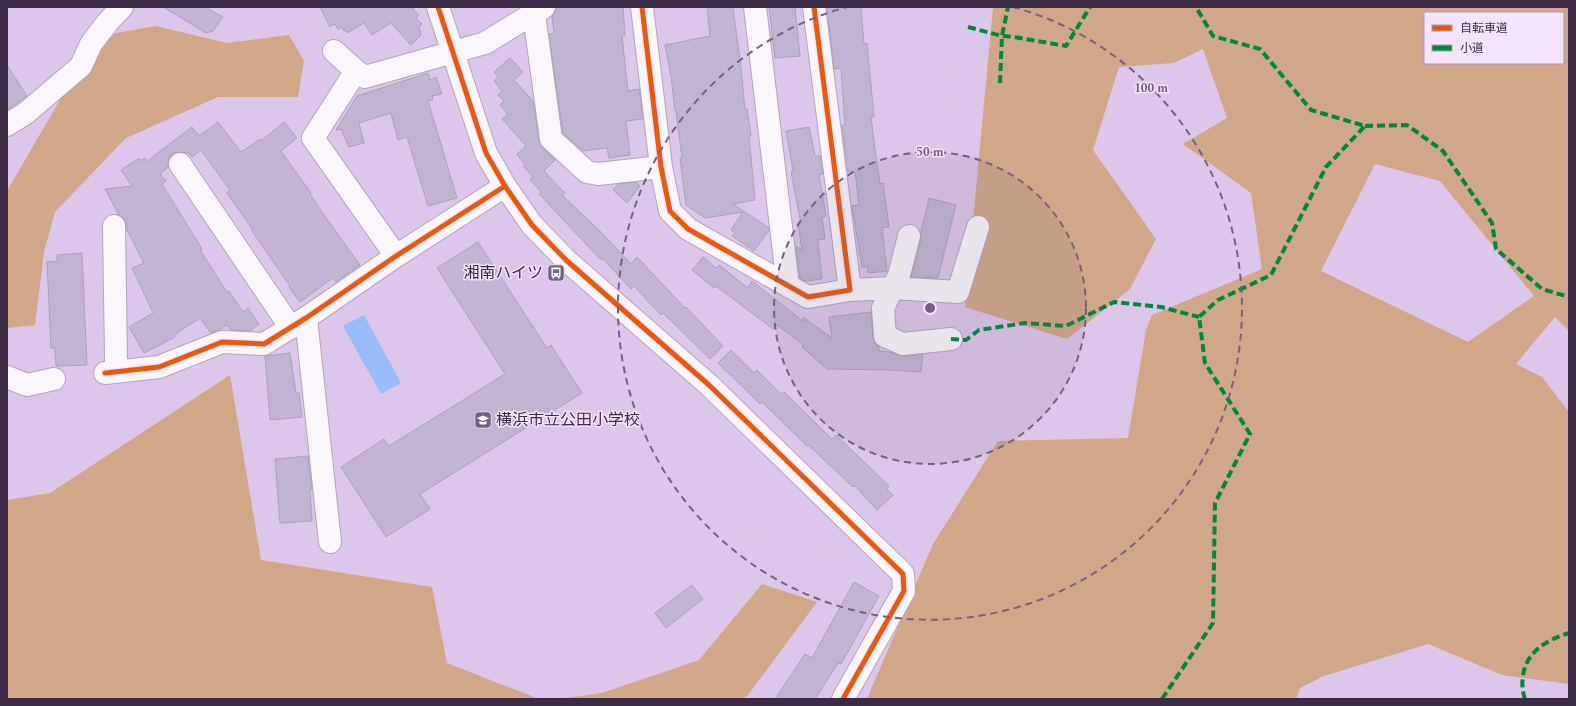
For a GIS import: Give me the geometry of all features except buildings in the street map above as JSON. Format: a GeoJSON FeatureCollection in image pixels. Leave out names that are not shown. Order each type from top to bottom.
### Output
{"type":"FeatureCollection","features":[{"type":"Feature","properties":{"kind":"street"},"geometry":{"type":"LineString","coordinates":[[7,125],[26,113],[48,92],[81,66],[91,44],[107,23],[122,7]]}},
{"type":"Feature","properties":{"kind":"street"},"geometry":{"type":"LineString","coordinates":[[438,7],[486,153],[504,186],[532,225],[566,260],[709,385],[903,574],[904,591],[843,699]]}},
{"type":"Feature","properties":{"kind":"street"},"geometry":{"type":"LineString","coordinates":[[642,7],[661,167],[670,211],[688,229],[808,297],[850,290],[892,288],[958,292],[978,227]]}},
{"type":"Feature","properties":{"kind":"street"},"geometry":{"type":"LineString","coordinates":[[755,7],[788,286]]}},
{"type":"Feature","properties":{"kind":"street"},"geometry":{"type":"LineString","coordinates":[[814,7],[850,290]]}},
{"type":"Feature","properties":{"kind":"street"},"geometry":{"type":"LineString","coordinates":[[328,44],[356,71],[366,76],[485,43],[537,9],[551,139],[586,172],[598,174],[661,167]]}},
{"type":"Feature","properties":{"kind":"street"},"geometry":{"type":"LineString","coordinates":[[356,71],[313,138],[396,256]]}},
{"type":"Feature","properties":{"kind":"street"},"geometry":{"type":"LineString","coordinates":[[180,164],[298,323],[330,542]]}},
{"type":"Feature","properties":{"kind":"street"},"geometry":{"type":"LineString","coordinates":[[114,226],[116,359],[111,371],[159,367],[222,342],[264,344],[504,186]]}},
{"type":"Feature","properties":{"kind":"street"},"geometry":{"type":"LineString","coordinates":[[909,236],[899,275],[883,308],[884,336],[903,344],[951,339]]}},
{"type":"Feature","properties":{"kind":"street"},"geometry":{"type":"LineString","coordinates":[[7,377],[27,385],[54,379]]}},
{"type":"Feature","properties":{"kind":"path"},"geometry":{"type":"LineString","coordinates":[[285,7],[288,17],[312,27],[328,44]]}},
{"type":"Feature","properties":{"kind":"path"},"geometry":{"type":"LineString","coordinates":[[909,236],[968,27]]}},
{"type":"Feature","properties":{"kind":"path"},"geometry":{"type":"LineString","coordinates":[[54,379],[111,371]]}},
{"type":"Feature","properties":{"kind":"path"},"geometry":{"type":"LineString","coordinates":[[720,530],[848,560]]}},
{"type":"Feature","properties":{"kind":"shaded area"},"geometry":{"type":"Polygon","coordinates":[[[993,7],[1569,7],[1569,331],[1555,317],[1516,364],[1542,377],[1569,412],[1569,684],[1502,675],[1428,644],[1324,676],[1300,688],[1296,699],[867,699],[933,544],[998,441],[1128,438],[1146,330],[1152,315],[1262,269],[1251,193],[1183,144],[1227,118],[1203,49],[1174,63],[1119,67],[1093,150],[1156,239],[1130,289],[1067,339],[965,307],[993,7]],[[1375,164],[1321,271],[1468,342],[1534,296],[1440,181],[1375,164]]]}},
{"type":"Feature","properties":{"kind":"shaded area"},"geometry":{"type":"Polygon","coordinates":[[[156,26],[227,43],[289,35],[304,61],[298,97],[218,97],[126,138],[55,212],[44,252],[35,325],[7,328],[7,191],[82,62],[116,33],[156,26]]]}},
{"type":"Feature","properties":{"kind":"shaded area"},"geometry":{"type":"Polygon","coordinates":[[[230,375],[261,560],[432,587],[447,663],[539,699],[7,699],[7,500],[50,493],[230,375]]]}},
{"type":"Feature","properties":{"kind":"shaded area"},"geometry":{"type":"Polygon","coordinates":[[[762,584],[817,602],[748,695],[742,699],[559,699],[602,693],[699,660],[762,584]]]}},
{"type":"Feature","properties":{"kind":"water"},"geometry":{"type":"Polygon","coordinates":[[[364,315],[401,383],[381,394],[343,326],[364,315]]]}},
{"type":"Feature","properties":{"kind":"marked path"},"geometry":{"type":"LineString","coordinates":[[1000,83],[1002,36],[1008,7]]}},
{"type":"Feature","properties":{"kind":"marked path"},"geometry":{"type":"LineString","coordinates":[[968,27],[1002,36],[1066,46],[1090,7]]}},
{"type":"Feature","properties":{"kind":"marked path"},"geometry":{"type":"LineString","coordinates":[[1162,699],[1213,623],[1215,503],[1250,434],[1205,363],[1199,317],[1218,300],[1271,275],[1326,167],[1365,126],[1311,110],[1260,49],[1213,36],[1196,7]]}},
{"type":"Feature","properties":{"kind":"marked path"},"geometry":{"type":"LineString","coordinates":[[1365,126],[1407,125],[1443,151],[1492,223],[1496,249],[1542,289],[1569,297]]}},
{"type":"Feature","properties":{"kind":"marked path"},"geometry":{"type":"LineString","coordinates":[[951,339],[966,340],[979,330],[1025,323],[1066,326],[1114,302],[1161,307],[1199,317]]}},
{"type":"Feature","properties":{"kind":"marked path"},"geometry":{"type":"LineString","coordinates":[[1525,699],[1522,682],[1524,670],[1529,660],[1535,651],[1544,644],[1569,633]]}},
{"type":"Feature","properties":{"kind":"cycle path"},"geometry":{"type":"LineString","coordinates":[[438,7],[486,153],[505,186],[532,225],[566,260],[709,385],[903,574],[904,591],[843,699]]}},
{"type":"Feature","properties":{"kind":"cycle path"},"geometry":{"type":"LineString","coordinates":[[642,7],[661,167],[670,211],[688,229],[808,297],[850,290],[814,7]]}},
{"type":"Feature","properties":{"kind":"cycle path"},"geometry":{"type":"LineString","coordinates":[[105,373],[159,367],[222,342],[264,344],[306,318],[396,256],[505,186]]}},
{"type":"Feature","properties":{"kind":"place","name":"湘南ハイツ"},"geometry":{"type":"Point","coordinates":[556,273]}},
{"type":"Feature","properties":{"kind":"place","name":"横浜市立公田小学校"},"geometry":{"type":"Point","coordinates":[483,420]}}]}
